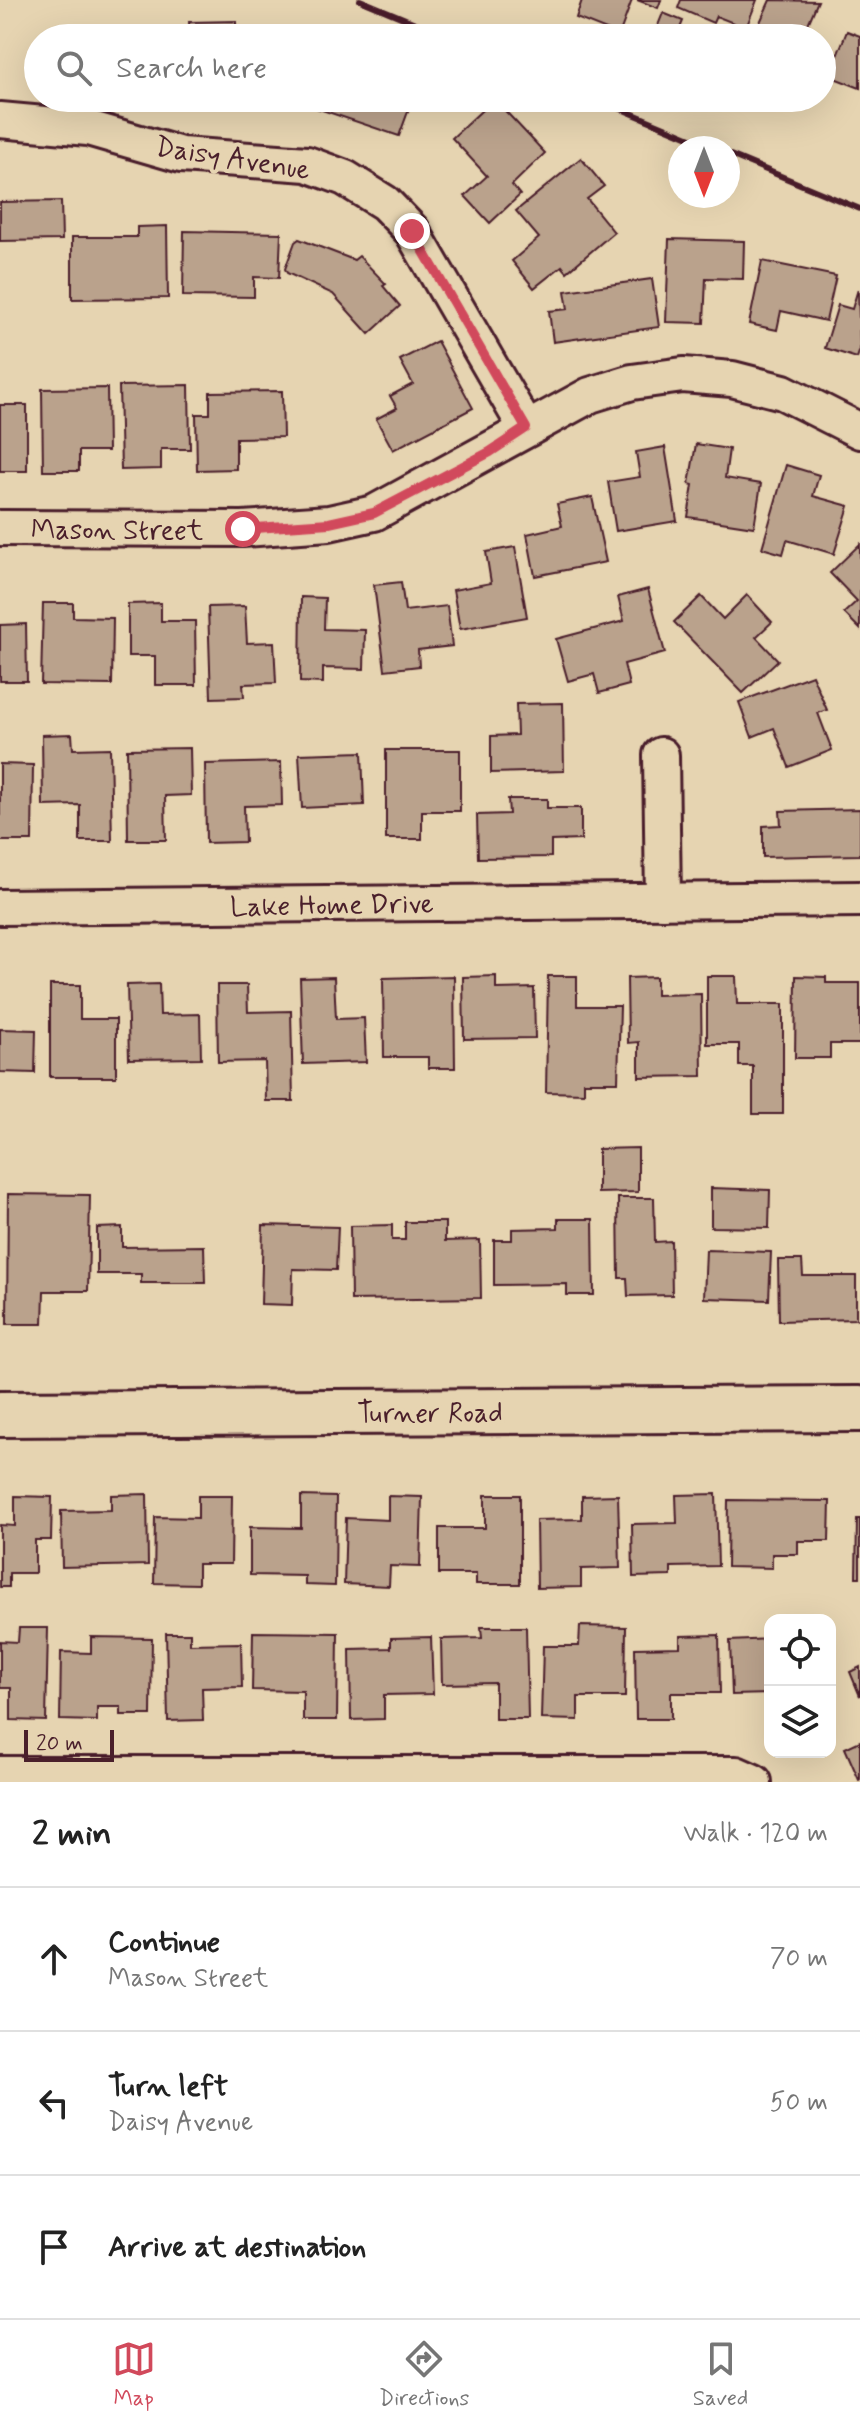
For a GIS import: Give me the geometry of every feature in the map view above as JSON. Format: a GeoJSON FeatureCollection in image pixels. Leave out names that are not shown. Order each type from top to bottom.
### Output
{"type":"FeatureCollection","features":[{"type":"Feature","properties":{"kind":"main road","name":"Turner Road"},"geometry":{"type":"LineString","coordinates":[[0,1414],[860,1409]]}},
{"type":"Feature","properties":{"kind":"street","name":"Daisy Avenue"},"geometry":{"type":"LineString","coordinates":[[0,120],[88,128],[181,155],[307,164],[345,178],[385,203],[412,231],[526,428]]}},
{"type":"Feature","properties":{"kind":"street","name":"Mason Street"},"geometry":{"type":"LineString","coordinates":[[0,528],[243,529],[329,523],[374,513],[590,395],[632,382],[683,375],[732,379],[783,392],[860,431]]}},
{"type":"Feature","properties":{"kind":"street"},"geometry":{"type":"LineString","coordinates":[[661,755],[663,901]]}},
{"type":"Feature","properties":{"kind":"street","name":"Lake Home Drive"},"geometry":{"type":"LineString","coordinates":[[0,907],[860,899]]}},
{"type":"Feature","properties":{"kind":"street"},"geometry":{"type":"LineString","coordinates":[[0,1774],[736,1774],[754,1782]]}},
{"type":"Feature","properties":{"kind":"building"},"geometry":{"type":"Polygon","coordinates":[[[582,0],[632,0],[623,24],[591,24],[576,18],[582,0]]]}},
{"type":"Feature","properties":{"kind":"building"},"geometry":{"type":"Polygon","coordinates":[[[637,0],[661,0],[658,8],[637,0]]]}},
{"type":"Feature","properties":{"kind":"building"},"geometry":{"type":"Polygon","coordinates":[[[681,0],[757,0],[748,24],[736,24],[716,16],[713,23],[678,8],[681,0]]]}},
{"type":"Feature","properties":{"kind":"building"},"geometry":{"type":"Polygon","coordinates":[[[770,0],[818,1],[808,24],[759,24],[770,0]]]}},
{"type":"Feature","properties":{"kind":"building"},"geometry":{"type":"Polygon","coordinates":[[[663,13],[683,21],[682,24],[659,24],[663,13]]]}},
{"type":"Feature","properties":{"kind":"building"},"geometry":{"type":"Polygon","coordinates":[[[236,21],[236,24],[189,24],[236,21]]]}},
{"type":"Feature","properties":{"kind":"building"},"geometry":{"type":"Polygon","coordinates":[[[847,31],[860,36],[860,88],[836,79],[836,58],[847,31]]]}},
{"type":"Feature","properties":{"kind":"building"},"geometry":{"type":"Polygon","coordinates":[[[328,112],[408,112],[399,136],[328,112]]]}},
{"type":"Feature","properties":{"kind":"building"},"geometry":{"type":"Polygon","coordinates":[[[480,112],[506,112],[545,153],[512,185],[520,195],[490,223],[465,196],[487,176],[452,138],[480,112]]]}},
{"type":"Feature","properties":{"kind":"building"},"geometry":{"type":"Polygon","coordinates":[[[581,158],[604,186],[587,199],[614,232],[567,272],[562,266],[534,288],[512,261],[539,238],[516,211],[581,158]]]}},
{"type":"Feature","properties":{"kind":"building"},"geometry":{"type":"Polygon","coordinates":[[[61,201],[62,240],[0,241],[0,202],[61,201]]]}},
{"type":"Feature","properties":{"kind":"building"},"geometry":{"type":"Polygon","coordinates":[[[167,226],[168,298],[72,299],[72,237],[137,237],[137,227],[167,226]]]}},
{"type":"Feature","properties":{"kind":"building"},"geometry":{"type":"Polygon","coordinates":[[[184,231],[281,233],[279,278],[254,277],[254,297],[183,296],[184,231]]]}},
{"type":"Feature","properties":{"kind":"building"},"geometry":{"type":"Polygon","coordinates":[[[299,239],[354,260],[359,256],[386,284],[383,286],[400,306],[369,334],[333,294],[287,273],[285,269],[299,239]]]}},
{"type":"Feature","properties":{"kind":"building"},"geometry":{"type":"Polygon","coordinates":[[[669,239],[744,241],[743,279],[706,278],[704,323],[666,322],[669,239]]]}},
{"type":"Feature","properties":{"kind":"building"},"geometry":{"type":"Polygon","coordinates":[[[762,261],[836,276],[826,321],[781,311],[777,330],[749,324],[762,261]]]}},
{"type":"Feature","properties":{"kind":"building"},"geometry":{"type":"Polygon","coordinates":[[[652,279],[659,327],[553,342],[549,311],[568,309],[565,291],[652,279]]]}},
{"type":"Feature","properties":{"kind":"building"},"geometry":{"type":"Polygon","coordinates":[[[858,289],[860,349],[857,358],[825,348],[838,305],[852,309],[858,289]]]}},
{"type":"Feature","properties":{"kind":"building"},"geometry":{"type":"Polygon","coordinates":[[[437,341],[473,408],[393,450],[376,419],[397,408],[390,396],[413,384],[400,360],[437,341]]]}},
{"type":"Feature","properties":{"kind":"building"},"geometry":{"type":"Polygon","coordinates":[[[189,385],[190,449],[161,449],[161,469],[121,470],[119,386],[189,385]]]}},
{"type":"Feature","properties":{"kind":"building"},"geometry":{"type":"Polygon","coordinates":[[[107,388],[108,451],[79,451],[79,471],[43,471],[42,389],[107,388]]]}},
{"type":"Feature","properties":{"kind":"building"},"geometry":{"type":"Polygon","coordinates":[[[282,391],[283,437],[236,438],[236,469],[197,470],[196,414],[210,414],[210,392],[282,391]]]}},
{"type":"Feature","properties":{"kind":"building"},"geometry":{"type":"Polygon","coordinates":[[[0,405],[27,405],[27,471],[0,471],[0,405]]]}},
{"type":"Feature","properties":{"kind":"building"},"geometry":{"type":"Polygon","coordinates":[[[696,444],[729,449],[725,478],[761,484],[754,527],[688,517],[693,485],[689,484],[696,444]]]}},
{"type":"Feature","properties":{"kind":"building"},"geometry":{"type":"Polygon","coordinates":[[[665,447],[677,521],[616,531],[608,482],[640,477],[636,452],[665,447]]]}},
{"type":"Feature","properties":{"kind":"building"},"geometry":{"type":"Polygon","coordinates":[[[786,465],[819,475],[813,496],[849,506],[834,554],[787,540],[783,554],[762,548],[786,465]]]}},
{"type":"Feature","properties":{"kind":"building"},"geometry":{"type":"Polygon","coordinates":[[[592,497],[606,562],[535,576],[527,534],[562,526],[557,504],[592,497]]]}},
{"type":"Feature","properties":{"kind":"building"},"geometry":{"type":"Polygon","coordinates":[[[860,544],[860,629],[844,613],[857,601],[830,573],[860,544]]]}},
{"type":"Feature","properties":{"kind":"building"},"geometry":{"type":"Polygon","coordinates":[[[515,547],[527,617],[460,629],[453,590],[491,583],[486,552],[515,547]]]}},
{"type":"Feature","properties":{"kind":"building"},"geometry":{"type":"Polygon","coordinates":[[[401,582],[405,611],[447,606],[452,646],[418,650],[419,666],[385,670],[374,585],[401,582]]]}},
{"type":"Feature","properties":{"kind":"building"},"geometry":{"type":"Polygon","coordinates":[[[648,589],[665,653],[624,664],[629,685],[599,693],[594,674],[568,681],[556,639],[624,621],[618,597],[648,589]]]}},
{"type":"Feature","properties":{"kind":"building"},"geometry":{"type":"Polygon","coordinates":[[[747,595],[772,622],[756,637],[778,660],[743,693],[674,622],[701,596],[723,619],[747,595]]]}},
{"type":"Feature","properties":{"kind":"building"},"geometry":{"type":"Polygon","coordinates":[[[301,597],[325,598],[324,629],[365,630],[364,669],[323,668],[323,683],[300,682],[301,597]]]}},
{"type":"Feature","properties":{"kind":"building"},"geometry":{"type":"Polygon","coordinates":[[[43,603],[73,603],[73,617],[113,618],[112,685],[41,684],[43,603]]]}},
{"type":"Feature","properties":{"kind":"building"},"geometry":{"type":"Polygon","coordinates":[[[161,603],[161,621],[195,621],[196,685],[155,685],[155,656],[128,656],[128,604],[161,603]]]}},
{"type":"Feature","properties":{"kind":"building"},"geometry":{"type":"Polygon","coordinates":[[[245,606],[247,643],[274,642],[276,683],[243,684],[244,697],[211,698],[208,607],[245,606]]]}},
{"type":"Feature","properties":{"kind":"building"},"geometry":{"type":"Polygon","coordinates":[[[26,624],[27,681],[0,681],[0,625],[26,624]]]}},
{"type":"Feature","properties":{"kind":"building"},"geometry":{"type":"Polygon","coordinates":[[[812,675],[827,710],[818,713],[832,750],[789,767],[774,728],[752,737],[739,702],[812,675]]]}},
{"type":"Feature","properties":{"kind":"building"},"geometry":{"type":"Polygon","coordinates":[[[563,703],[564,771],[491,773],[491,736],[517,735],[516,704],[563,703]]]}},
{"type":"Feature","properties":{"kind":"building"},"geometry":{"type":"Polygon","coordinates":[[[72,734],[73,749],[110,748],[112,841],[80,841],[80,805],[43,806],[42,735],[72,734]]]}},
{"type":"Feature","properties":{"kind":"building"},"geometry":{"type":"Polygon","coordinates":[[[190,748],[191,795],[165,796],[166,840],[128,840],[127,749],[190,748]]]}},
{"type":"Feature","properties":{"kind":"building"},"geometry":{"type":"Polygon","coordinates":[[[386,750],[460,750],[460,811],[422,811],[422,839],[386,839],[386,750]]]}},
{"type":"Feature","properties":{"kind":"building"},"geometry":{"type":"Polygon","coordinates":[[[362,752],[364,805],[302,808],[299,754],[362,752]]]}},
{"type":"Feature","properties":{"kind":"building"},"geometry":{"type":"Polygon","coordinates":[[[281,762],[282,805],[244,806],[245,842],[206,843],[205,764],[281,762]]]}},
{"type":"Feature","properties":{"kind":"building"},"geometry":{"type":"Polygon","coordinates":[[[0,764],[33,765],[32,841],[0,841],[0,764]]]}},
{"type":"Feature","properties":{"kind":"building"},"geometry":{"type":"Polygon","coordinates":[[[508,799],[547,799],[547,808],[581,808],[581,840],[551,841],[551,857],[478,858],[477,815],[509,814],[508,799]]]}},
{"type":"Feature","properties":{"kind":"building"},"geometry":{"type":"Polygon","coordinates":[[[860,809],[860,855],[763,857],[763,826],[781,825],[780,811],[860,809]]]}},
{"type":"Feature","properties":{"kind":"building"},"geometry":{"type":"Polygon","coordinates":[[[454,976],[455,1068],[428,1068],[428,1057],[384,1057],[383,978],[454,976]]]}},
{"type":"Feature","properties":{"kind":"building"},"geometry":{"type":"Polygon","coordinates":[[[496,976],[496,989],[534,988],[535,1038],[464,1039],[463,977],[496,976]]]}},
{"type":"Feature","properties":{"kind":"building"},"geometry":{"type":"Polygon","coordinates":[[[548,976],[577,976],[577,1006],[620,1006],[618,1082],[584,1082],[584,1093],[546,1092],[548,976]]]}},
{"type":"Feature","properties":{"kind":"building"},"geometry":{"type":"Polygon","coordinates":[[[707,976],[736,976],[737,1004],[783,1004],[783,1114],[753,1114],[753,1066],[739,1066],[739,1044],[707,1044],[707,976]]]}},
{"type":"Feature","properties":{"kind":"building"},"geometry":{"type":"Polygon","coordinates":[[[796,976],[826,977],[826,983],[860,983],[860,1044],[830,1044],[830,1058],[795,1058],[796,976]]]}},
{"type":"Feature","properties":{"kind":"building"},"geometry":{"type":"Polygon","coordinates":[[[334,977],[336,1019],[364,1018],[366,1062],[303,1064],[300,978],[334,977]]]}},
{"type":"Feature","properties":{"kind":"building"},"geometry":{"type":"Polygon","coordinates":[[[656,977],[656,995],[701,994],[702,1076],[639,1077],[639,1042],[628,1043],[627,978],[656,977]]]}},
{"type":"Feature","properties":{"kind":"building"},"geometry":{"type":"Polygon","coordinates":[[[159,984],[160,1015],[200,1014],[201,1058],[129,1059],[127,985],[159,984]]]}},
{"type":"Feature","properties":{"kind":"building"},"geometry":{"type":"Polygon","coordinates":[[[50,985],[80,985],[80,1019],[116,1019],[116,1077],[50,1077],[50,985]]]}},
{"type":"Feature","properties":{"kind":"building"},"geometry":{"type":"Polygon","coordinates":[[[217,985],[247,985],[248,1012],[291,1011],[293,1101],[266,1101],[265,1061],[218,1062],[217,985]]]}},
{"type":"Feature","properties":{"kind":"building"},"geometry":{"type":"Polygon","coordinates":[[[0,1029],[36,1030],[35,1073],[0,1072],[0,1029]]]}},
{"type":"Feature","properties":{"kind":"building"},"geometry":{"type":"Polygon","coordinates":[[[638,1148],[638,1192],[598,1193],[598,1149],[638,1148]]]}},
{"type":"Feature","properties":{"kind":"building"},"geometry":{"type":"Polygon","coordinates":[[[711,1188],[770,1190],[769,1228],[711,1227],[711,1188]]]}},
{"type":"Feature","properties":{"kind":"building"},"geometry":{"type":"Polygon","coordinates":[[[8,1194],[90,1195],[88,1291],[44,1291],[43,1324],[7,1324],[8,1194]]]}},
{"type":"Feature","properties":{"kind":"building"},"geometry":{"type":"Polygon","coordinates":[[[618,1198],[654,1198],[655,1242],[671,1241],[672,1295],[628,1296],[627,1278],[619,1278],[618,1198]]]}},
{"type":"Feature","properties":{"kind":"building"},"geometry":{"type":"Polygon","coordinates":[[[558,1219],[593,1219],[594,1295],[567,1295],[567,1284],[494,1285],[494,1240],[512,1240],[512,1229],[558,1228],[558,1219]]]}},
{"type":"Feature","properties":{"kind":"building"},"geometry":{"type":"Polygon","coordinates":[[[405,1222],[445,1222],[445,1241],[480,1240],[481,1298],[351,1300],[350,1226],[392,1225],[392,1240],[405,1240],[405,1222]]]}},
{"type":"Feature","properties":{"kind":"building"},"geometry":{"type":"Polygon","coordinates":[[[263,1225],[338,1227],[336,1270],[293,1269],[292,1305],[261,1304],[263,1225]]]}},
{"type":"Feature","properties":{"kind":"building"},"geometry":{"type":"Polygon","coordinates":[[[122,1227],[122,1247],[204,1246],[205,1283],[141,1283],[141,1274],[97,1274],[97,1228],[122,1227]]]}},
{"type":"Feature","properties":{"kind":"building"},"geometry":{"type":"Polygon","coordinates":[[[706,1250],[771,1252],[769,1300],[704,1298],[706,1250]]]}},
{"type":"Feature","properties":{"kind":"building"},"geometry":{"type":"Polygon","coordinates":[[[778,1260],[802,1260],[803,1276],[856,1276],[856,1319],[779,1321],[778,1260]]]}},
{"type":"Feature","properties":{"kind":"building"},"geometry":{"type":"Polygon","coordinates":[[[147,1494],[148,1565],[62,1567],[61,1511],[111,1510],[111,1495],[147,1494]]]}},
{"type":"Feature","properties":{"kind":"building"},"geometry":{"type":"Polygon","coordinates":[[[716,1494],[718,1566],[671,1567],[671,1576],[633,1577],[632,1524],[677,1523],[676,1495],[716,1494]]]}},
{"type":"Feature","properties":{"kind":"building"},"geometry":{"type":"Polygon","coordinates":[[[485,1495],[520,1495],[520,1584],[476,1584],[476,1574],[439,1574],[439,1528],[485,1528],[485,1495]]]}},
{"type":"Feature","properties":{"kind":"building"},"geometry":{"type":"Polygon","coordinates":[[[618,1495],[620,1568],[581,1569],[581,1587],[537,1588],[536,1520],[582,1519],[582,1496],[618,1495]]]}},
{"type":"Feature","properties":{"kind":"building"},"geometry":{"type":"Polygon","coordinates":[[[15,1496],[52,1497],[51,1540],[35,1540],[35,1573],[9,1573],[9,1587],[0,1587],[0,1525],[15,1526],[15,1496]]]}},
{"type":"Feature","properties":{"kind":"building"},"geometry":{"type":"Polygon","coordinates":[[[198,1496],[232,1496],[231,1564],[198,1564],[198,1584],[154,1583],[155,1517],[198,1518],[198,1496]]]}},
{"type":"Feature","properties":{"kind":"building"},"geometry":{"type":"Polygon","coordinates":[[[301,1496],[336,1497],[335,1586],[305,1585],[305,1576],[250,1575],[250,1527],[301,1528],[301,1496]]]}},
{"type":"Feature","properties":{"kind":"building"},"geometry":{"type":"Polygon","coordinates":[[[388,1496],[422,1497],[420,1567],[390,1566],[389,1586],[344,1584],[346,1518],[388,1520],[388,1496]]]}},
{"type":"Feature","properties":{"kind":"building"},"geometry":{"type":"Polygon","coordinates":[[[728,1500],[830,1501],[829,1541],[798,1541],[798,1554],[772,1554],[772,1568],[727,1567],[728,1500]]]}},
{"type":"Feature","properties":{"kind":"building"},"geometry":{"type":"Polygon","coordinates":[[[857,1519],[860,1519],[860,1577],[856,1577],[857,1519]]]}},
{"type":"Feature","properties":{"kind":"building"},"geometry":{"type":"Polygon","coordinates":[[[580,1626],[626,1627],[625,1697],[578,1697],[578,1720],[541,1719],[543,1646],[579,1646],[580,1626]]]}},
{"type":"Feature","properties":{"kind":"building"},"geometry":{"type":"Polygon","coordinates":[[[481,1627],[526,1627],[528,1719],[495,1719],[495,1683],[442,1684],[441,1639],[482,1638],[481,1627]]]}},
{"type":"Feature","properties":{"kind":"building"},"geometry":{"type":"Polygon","coordinates":[[[19,1628],[48,1628],[46,1721],[11,1720],[11,1688],[0,1688],[0,1641],[18,1642],[19,1628]]]}},
{"type":"Feature","properties":{"kind":"building"},"geometry":{"type":"Polygon","coordinates":[[[253,1632],[338,1633],[337,1720],[303,1720],[303,1691],[252,1690],[253,1632]]]}},
{"type":"Feature","properties":{"kind":"building"},"geometry":{"type":"Polygon","coordinates":[[[166,1633],[190,1633],[190,1644],[241,1643],[242,1687],[202,1688],[203,1720],[168,1721],[166,1633]]]}},
{"type":"Feature","properties":{"kind":"building"},"geometry":{"type":"Polygon","coordinates":[[[719,1635],[720,1693],[671,1693],[671,1719],[636,1719],[635,1648],[680,1647],[680,1636],[719,1635]]]}},
{"type":"Feature","properties":{"kind":"building"},"geometry":{"type":"Polygon","coordinates":[[[91,1637],[152,1638],[151,1715],[121,1715],[121,1707],[97,1707],[97,1721],[60,1720],[61,1652],[91,1653],[91,1637]]]}},
{"type":"Feature","properties":{"kind":"building"},"geometry":{"type":"Polygon","coordinates":[[[431,1637],[433,1694],[384,1695],[384,1719],[351,1720],[350,1649],[391,1648],[391,1638],[431,1637]]]}},
{"type":"Feature","properties":{"kind":"building"},"geometry":{"type":"Polygon","coordinates":[[[764,1639],[764,1694],[732,1695],[730,1641],[764,1639]]]}},
{"type":"Feature","properties":{"kind":"building"},"geometry":{"type":"Polygon","coordinates":[[[860,1667],[860,1696],[850,1672],[860,1667]]]}},
{"type":"Feature","properties":{"kind":"building"},"geometry":{"type":"Polygon","coordinates":[[[860,1741],[860,1779],[859,1780],[845,1748],[860,1741]]]}},
{"type":"Feature","properties":{"kind":"railway"},"geometry":{"type":"LineString","coordinates":[[360,0],[417,24]]}},
{"type":"Feature","properties":{"kind":"railway"},"geometry":{"type":"LineString","coordinates":[[629,112],[686,136]]}},
{"type":"Feature","properties":{"kind":"railway"},"geometry":{"type":"LineString","coordinates":[[740,159],[860,209]]}},
{"type":"Feature","properties":{"kind":"route"},"geometry":{"type":"LineString","coordinates":[[243,529],[329,523],[374,513],[490,452],[526,428],[412,231]]}}]}
